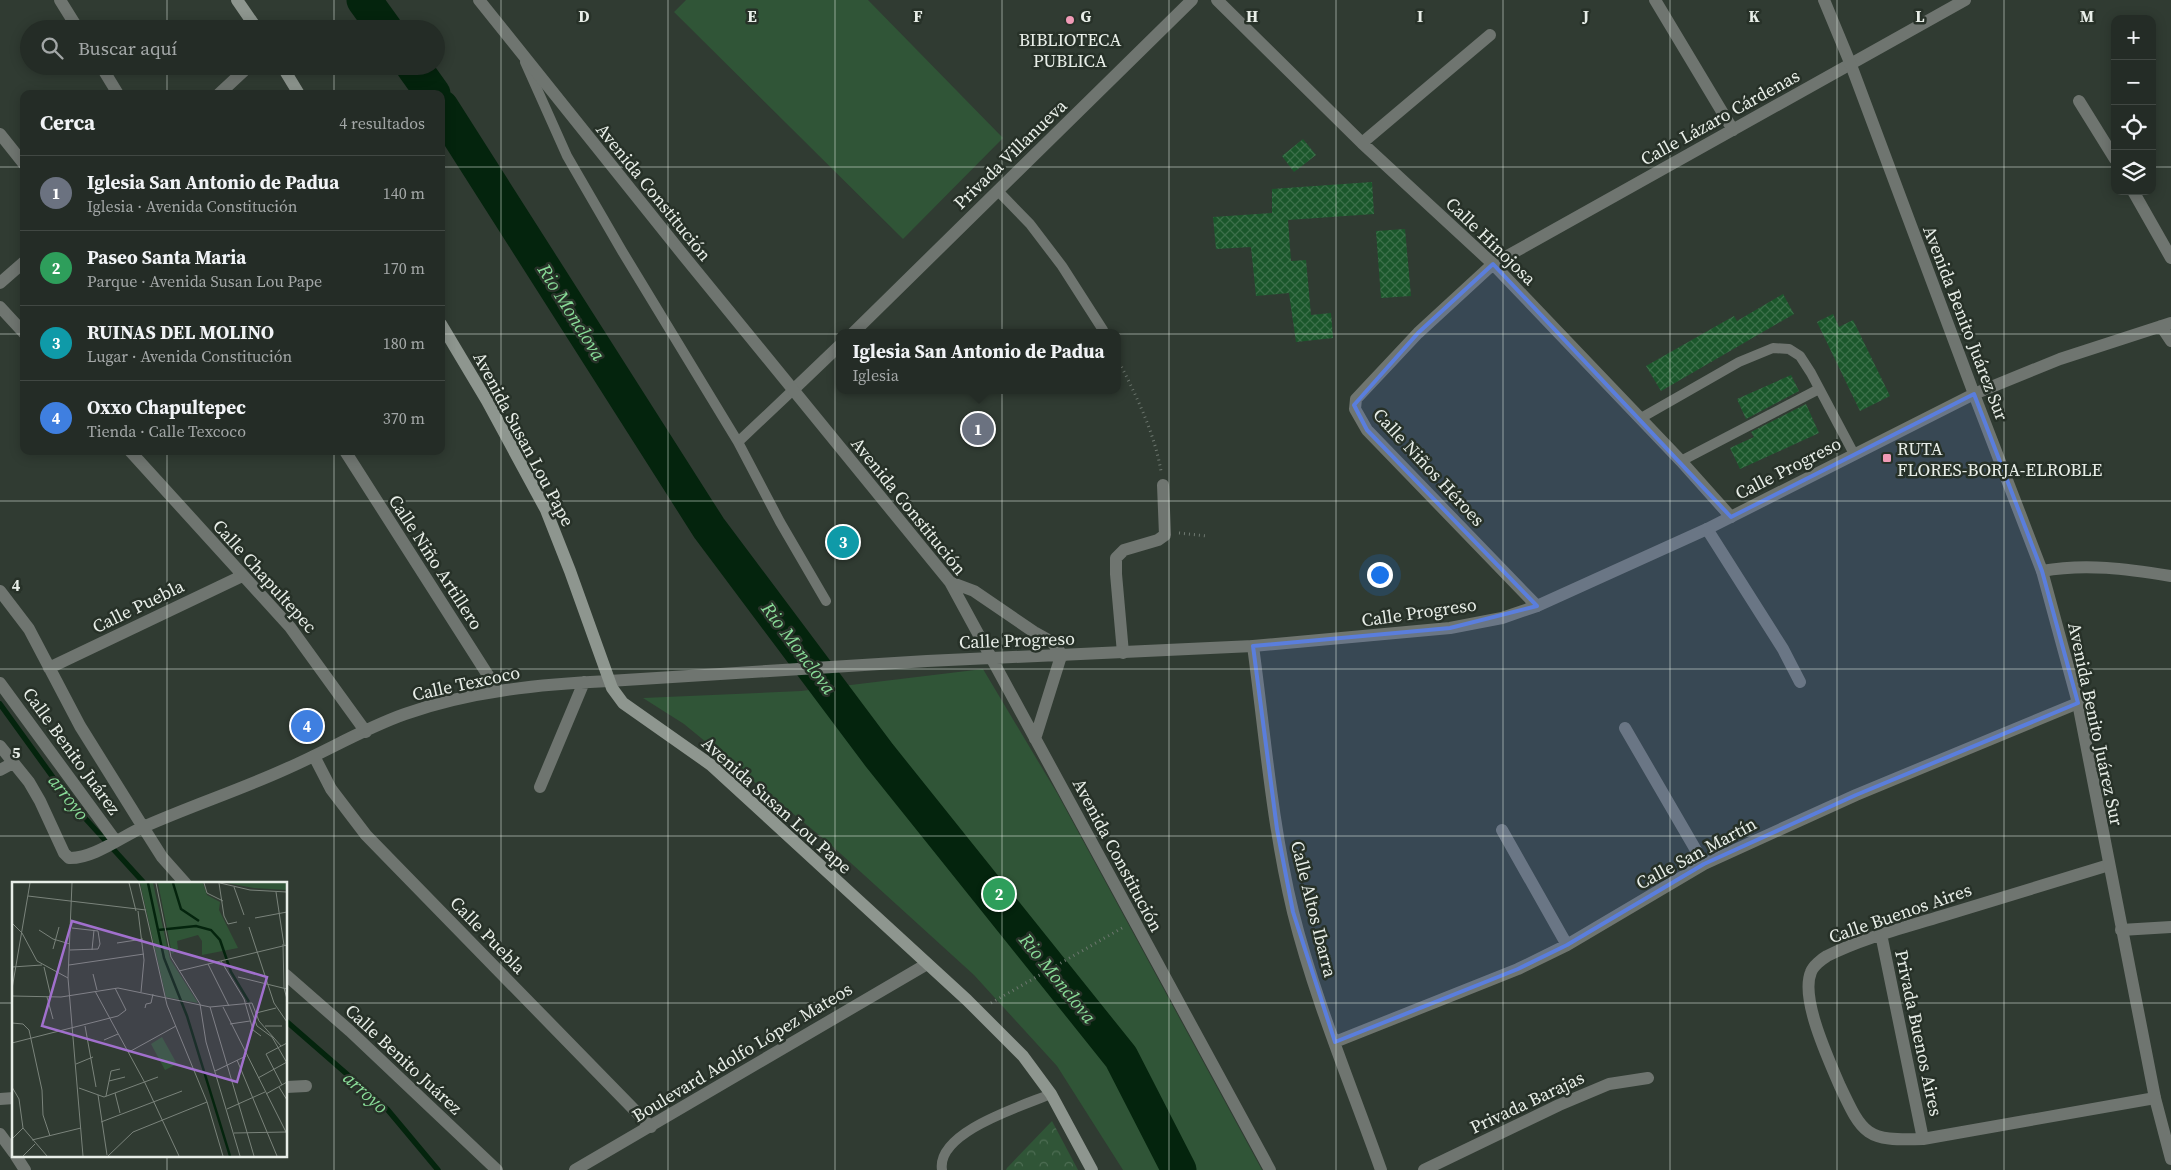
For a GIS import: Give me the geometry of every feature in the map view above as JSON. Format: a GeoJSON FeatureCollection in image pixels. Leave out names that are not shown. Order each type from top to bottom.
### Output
{"type":"FeatureCollection","features":[{"type":"Feature","properties":{"kind":"main road"},"geometry":{"type":"LineString","coordinates":[[238,0],[251,20]]}},
{"type":"Feature","properties":{"kind":"main road"},"geometry":{"type":"LineString","coordinates":[[287,75],[297,90]]}},
{"type":"Feature","properties":{"kind":"main road","name":"Avenida Susan Lou Pape"},"geometry":{"type":"LineString","coordinates":[[445,331],[487,401],[546,510],[609,681],[623,703],[712,765],[977,1010],[1023,1056],[1051,1094],[1092,1170]]}},
{"type":"Feature","properties":{"kind":"street"},"geometry":{"type":"LineString","coordinates":[[60,0],[72,20]]}},
{"type":"Feature","properties":{"kind":"street","name":"Avenida Constitución"},"geometry":{"type":"LineString","coordinates":[[480,0],[522,56],[845,456],[917,539],[950,582],[1270,1170]]}},
{"type":"Feature","properties":{"kind":"street","name":"Privada Villanueva"},"geometry":{"type":"LineString","coordinates":[[856,329],[1192,0]]}},
{"type":"Feature","properties":{"kind":"street","name":"Calle Hinojosa"},"geometry":{"type":"LineString","coordinates":[[1218,0],[1362,143],[1493,264],[1641,418],[1731,517]]}},
{"type":"Feature","properties":{"kind":"street"},"geometry":{"type":"LineString","coordinates":[[1655,0],[1733,130]]}},
{"type":"Feature","properties":{"kind":"street","name":"Avenida Benito Juárez Sur"},"geometry":{"type":"LineString","coordinates":[[1824,0],[1851,65],[2042,571],[2078,703],[2108,865],[2155,1098],[2171,1159]]}},
{"type":"Feature","properties":{"kind":"street","name":"Calle Lázaro Cárdenas"},"geometry":{"type":"LineString","coordinates":[[1493,264],[1965,0]]}},
{"type":"Feature","properties":{"kind":"street"},"geometry":{"type":"LineString","coordinates":[[1362,143],[1490,35]]}},
{"type":"Feature","properties":{"kind":"street"},"geometry":{"type":"LineString","coordinates":[[106,75],[116,90]]}},
{"type":"Feature","properties":{"kind":"street"},"geometry":{"type":"LineString","coordinates":[[223,90],[239,75]]}},
{"type":"Feature","properties":{"kind":"street"},"geometry":{"type":"LineString","coordinates":[[2078,102],[2111,154]]}},
{"type":"Feature","properties":{"kind":"street"},"geometry":{"type":"LineString","coordinates":[[0,134],[20,159]]}},
{"type":"Feature","properties":{"kind":"street"},"geometry":{"type":"LineString","coordinates":[[2135,195],[2171,258]]}},
{"type":"Feature","properties":{"kind":"street","name":"Calle Niños Héroes"},"geometry":{"type":"LineString","coordinates":[[1493,264],[1418,332],[1354,405],[1358,416],[1367,430],[1537,606]]}},
{"type":"Feature","properties":{"kind":"street"},"geometry":{"type":"LineString","coordinates":[[0,283],[20,266]]}},
{"type":"Feature","properties":{"kind":"street"},"geometry":{"type":"LineString","coordinates":[[0,307],[20,329]]}},
{"type":"Feature","properties":{"kind":"street"},"geometry":{"type":"LineString","coordinates":[[2166,324],[2171,342]]}},
{"type":"Feature","properties":{"kind":"street","name":"Calle Progreso"},"geometry":{"type":"LineString","coordinates":[[609,681],[927,661],[1253,646],[1450,628],[1502,618],[1537,606],[1731,517],[1974,394],[2060,359],[2166,324]]}},
{"type":"Feature","properties":{"kind":"street"},"geometry":{"type":"LineString","coordinates":[[793,390],[836,349]]}},
{"type":"Feature","properties":{"kind":"street","name":"Calle Chapultepec"},"geometry":{"type":"LineString","coordinates":[[134,455],[290,627],[344,699],[366,732]]}},
{"type":"Feature","properties":{"kind":"street","name":"Calle Niño Artillero"},"geometry":{"type":"LineString","coordinates":[[348,455],[498,691]]}},
{"type":"Feature","properties":{"kind":"street"},"geometry":{"type":"LineString","coordinates":[[1123,653],[1116,558],[1124,550],[1163,537],[1166,532],[1163,485]]}},
{"type":"Feature","properties":{"kind":"street"},"geometry":{"type":"LineString","coordinates":[[1707,528],[1783,649],[1800,682]]}},
{"type":"Feature","properties":{"kind":"street"},"geometry":{"type":"LineString","coordinates":[[2042,571],[2075,566],[2106,567],[2171,576]]}},
{"type":"Feature","properties":{"kind":"street","name":"Calle Puebla"},"geometry":{"type":"LineString","coordinates":[[49,668],[242,576]]}},
{"type":"Feature","properties":{"kind":"street"},"geometry":{"type":"LineString","coordinates":[[950,582],[974,591],[1052,642],[1062,656],[1035,738]]}},
{"type":"Feature","properties":{"kind":"street"},"geometry":{"type":"LineString","coordinates":[[0,591],[29,629],[80,726],[143,827],[162,857],[184,882]]}},
{"type":"Feature","properties":{"kind":"street","name":"Calle Altos Ibarra"},"geometry":{"type":"LineString","coordinates":[[1253,646],[1276,830],[1296,922],[1335,1042],[1381,1170]]}},
{"type":"Feature","properties":{"kind":"street","name":"Calle Texcoco"},"geometry":{"type":"LineString","coordinates":[[143,827],[314,756],[404,714],[452,700],[498,691],[609,681]]}},
{"type":"Feature","properties":{"kind":"street"},"geometry":{"type":"LineString","coordinates":[[540,787],[584,682]]}},
{"type":"Feature","properties":{"kind":"street","name":"Calle Benito Juárez"},"geometry":{"type":"LineString","coordinates":[[0,683],[115,840]]}},
{"type":"Feature","properties":{"kind":"street","name":"Calle San Martín"},"geometry":{"type":"LineString","coordinates":[[1335,1042],[1518,969],[1567,945],[1704,864],[1856,795],[2078,703]]}},
{"type":"Feature","properties":{"kind":"street"},"geometry":{"type":"LineString","coordinates":[[1625,728],[1704,864]]}},
{"type":"Feature","properties":{"kind":"street","name":"Calle Benito Juárez"},"geometry":{"type":"LineString","coordinates":[[0,746],[36,794],[64,853],[69,858],[89,854],[143,827]]}},
{"type":"Feature","properties":{"kind":"street","name":"Calle Puebla"},"geometry":{"type":"LineString","coordinates":[[314,756],[331,789],[366,834],[651,1127]]}},
{"type":"Feature","properties":{"kind":"street"},"geometry":{"type":"LineString","coordinates":[[0,770],[13,763]]}},
{"type":"Feature","properties":{"kind":"street"},"geometry":{"type":"LineString","coordinates":[[1502,830],[1567,945]]}},
{"type":"Feature","properties":{"kind":"street","name":"Calle Buenos Aires"},"geometry":{"type":"LineString","coordinates":[[2108,865],[1881,934],[1825,958],[1811,971],[1808,988],[1812,1013],[1830,1064],[1852,1112],[1864,1128],[1878,1137],[1892,1140],[1923,1139],[2155,1098]]}},
{"type":"Feature","properties":{"kind":"street"},"geometry":{"type":"LineString","coordinates":[[2121,930],[2171,927]]}},
{"type":"Feature","properties":{"kind":"street","name":"Privada Buenos Aires"},"geometry":{"type":"LineString","coordinates":[[1881,934],[1923,1139]]}},
{"type":"Feature","properties":{"kind":"street","name":"Boulevard Adolfo López Mateos"},"geometry":{"type":"LineString","coordinates":[[575,1170],[927,964]]}},
{"type":"Feature","properties":{"kind":"street","name":"Calle Benito Juárez"},"geometry":{"type":"LineString","coordinates":[[288,977],[350,1031],[497,1170]]}},
{"type":"Feature","properties":{"kind":"street","name":"Privada Barajas"},"geometry":{"type":"LineString","coordinates":[[1424,1170],[1559,1105],[1609,1084],[1648,1078]]}},
{"type":"Feature","properties":{"kind":"street"},"geometry":{"type":"LineString","coordinates":[[288,1086],[306,1086]]}},
{"type":"Feature","properties":{"kind":"street"},"geometry":{"type":"LineString","coordinates":[[0,1134],[12,1151]]}},
{"type":"Feature","properties":{"kind":"street"},"geometry":{"type":"LineString","coordinates":[[17,1158],[25,1170]]}},
{"type":"Feature","properties":{"kind":"lane"},"geometry":{"type":"LineString","coordinates":[[522,56],[567,156],[622,251],[738,442],[780,522],[826,601]]}},
{"type":"Feature","properties":{"kind":"lane"},"geometry":{"type":"LineString","coordinates":[[998,191],[1030,224],[1062,266],[1102,329]]}},
{"type":"Feature","properties":{"kind":"lane"},"geometry":{"type":"LineString","coordinates":[[1641,418],[1739,362],[1773,348],[1789,348],[1800,356],[1854,454]]}},
{"type":"Feature","properties":{"kind":"lane"},"geometry":{"type":"LineString","coordinates":[[1681,461],[1819,389]]}},
{"type":"Feature","properties":{"kind":"lane"},"geometry":{"type":"LineString","coordinates":[[738,442],[793,390]]}},
{"type":"Feature","properties":{"kind":"lane"},"geometry":{"type":"LineString","coordinates":[[942,1170],[944,1152],[952,1141],[968,1129],[1051,1094]]}},
{"type":"Feature","properties":{"kind":"path"},"geometry":{"type":"LineString","coordinates":[[1121,365],[1130,382],[1158,453],[1163,485]]}},
{"type":"Feature","properties":{"kind":"path"},"geometry":{"type":"LineString","coordinates":[[1166,532],[1207,536]]}},
{"type":"Feature","properties":{"kind":"path"},"geometry":{"type":"LineString","coordinates":[[977,1010],[1134,922]]}},
{"type":"Feature","properties":{"kind":"highlighted area"},"geometry":{"type":"Polygon","coordinates":[[[1493,264],[1731,517],[1974,394],[2042,571],[2078,703],[1856,795],[1704,864],[1567,945],[1518,969],[1335,1042],[1293,912],[1277,829],[1253,646],[1450,628],[1537,606],[1367,430],[1354,405],[1418,333],[1493,264]]]}},
{"type":"Feature","properties":{"kind":"green space"},"geometry":{"type":"Polygon","coordinates":[[[686,0],[868,0],[1003,138],[903,239],[674,12],[686,0]]]}},
{"type":"Feature","properties":{"kind":"green space"},"geometry":{"type":"Polygon","coordinates":[[[983,669],[1057,793],[1262,1170],[1123,1170],[1057,1066],[974,975],[830,844],[684,724],[643,698],[801,691],[983,669]]]}},
{"type":"Feature","properties":{"kind":"green space"},"geometry":{"type":"Polygon","coordinates":[[[1052,1121],[1078,1170],[1006,1170],[1007,1168],[1052,1121]]]}},
{"type":"Feature","properties":{"kind":"building"},"geometry":{"type":"Polygon","coordinates":[[[1303,139],[1316,155],[1294,172],[1282,156],[1303,139]]]}},
{"type":"Feature","properties":{"kind":"building"},"geometry":{"type":"Polygon","coordinates":[[[1372,182],[1374,214],[1288,220],[1291,261],[1306,260],[1311,315],[1331,313],[1333,338],[1296,342],[1289,293],[1256,296],[1251,247],[1216,249],[1213,217],[1272,213],[1272,189],[1372,182]]]}},
{"type":"Feature","properties":{"kind":"building"},"geometry":{"type":"Polygon","coordinates":[[[1405,229],[1411,296],[1381,298],[1376,231],[1405,229]]]}},
{"type":"Feature","properties":{"kind":"building"},"geometry":{"type":"Polygon","coordinates":[[[1783,294],[1794,314],[1661,391],[1646,366],[1734,316],[1737,321],[1783,294]]]}},
{"type":"Feature","properties":{"kind":"building"},"geometry":{"type":"Polygon","coordinates":[[[1833,314],[1839,327],[1853,320],[1890,396],[1860,411],[1817,322],[1833,314]]]}},
{"type":"Feature","properties":{"kind":"building"},"geometry":{"type":"Polygon","coordinates":[[[1791,375],[1799,391],[1746,419],[1737,399],[1791,375]]]}},
{"type":"Feature","properties":{"kind":"building"},"geometry":{"type":"Polygon","coordinates":[[[1806,404],[1819,433],[1740,469],[1730,448],[1754,437],[1751,432],[1806,404]]]}},
{"type":"Feature","properties":{"kind":"waterway","name":"Rio Monclova"},"geometry":{"type":"LineString","coordinates":[[364,0],[378,20]]}},
{"type":"Feature","properties":{"kind":"waterway","name":"Rio Monclova"},"geometry":{"type":"LineString","coordinates":[[419,75],[430,90]]}},
{"type":"Feature","properties":{"kind":"waterway","name":"Rio Monclova"},"geometry":{"type":"LineString","coordinates":[[445,113],[709,528],[879,755],[1121,1057],[1179,1170]]}},
{"type":"Feature","properties":{"kind":"waterway","name":"arroyo"},"geometry":{"type":"LineString","coordinates":[[0,704],[73,805],[143,882]]}},
{"type":"Feature","properties":{"kind":"waterway","name":"arroyo"},"geometry":{"type":"LineString","coordinates":[[288,1023],[387,1109],[438,1170]]}},
{"type":"Feature","properties":{"kind":"place","name":"BIBLIOTECA PUBLICA"},"geometry":{"type":"Point","coordinates":[1070,20]}},
{"type":"Feature","properties":{"kind":"place","name":"Iglesia San Antonio de Padua"},"geometry":{"type":"Point","coordinates":[978,429]}},
{"type":"Feature","properties":{"kind":"place","name":"RUTA FLORES-BORJA-ELROBLE"},"geometry":{"type":"Point","coordinates":[1887,458]}},
{"type":"Feature","properties":{"kind":"place","name":"RUINAS DEL MOLINO"},"geometry":{"type":"Point","coordinates":[843,542]}},
{"type":"Feature","properties":{"kind":"place","name":"Oxxo Chapultepec"},"geometry":{"type":"Point","coordinates":[307,726]}},
{"type":"Feature","properties":{"kind":"place","name":"Paseo Santa Maria"},"geometry":{"type":"Point","coordinates":[999,894]}}]}
